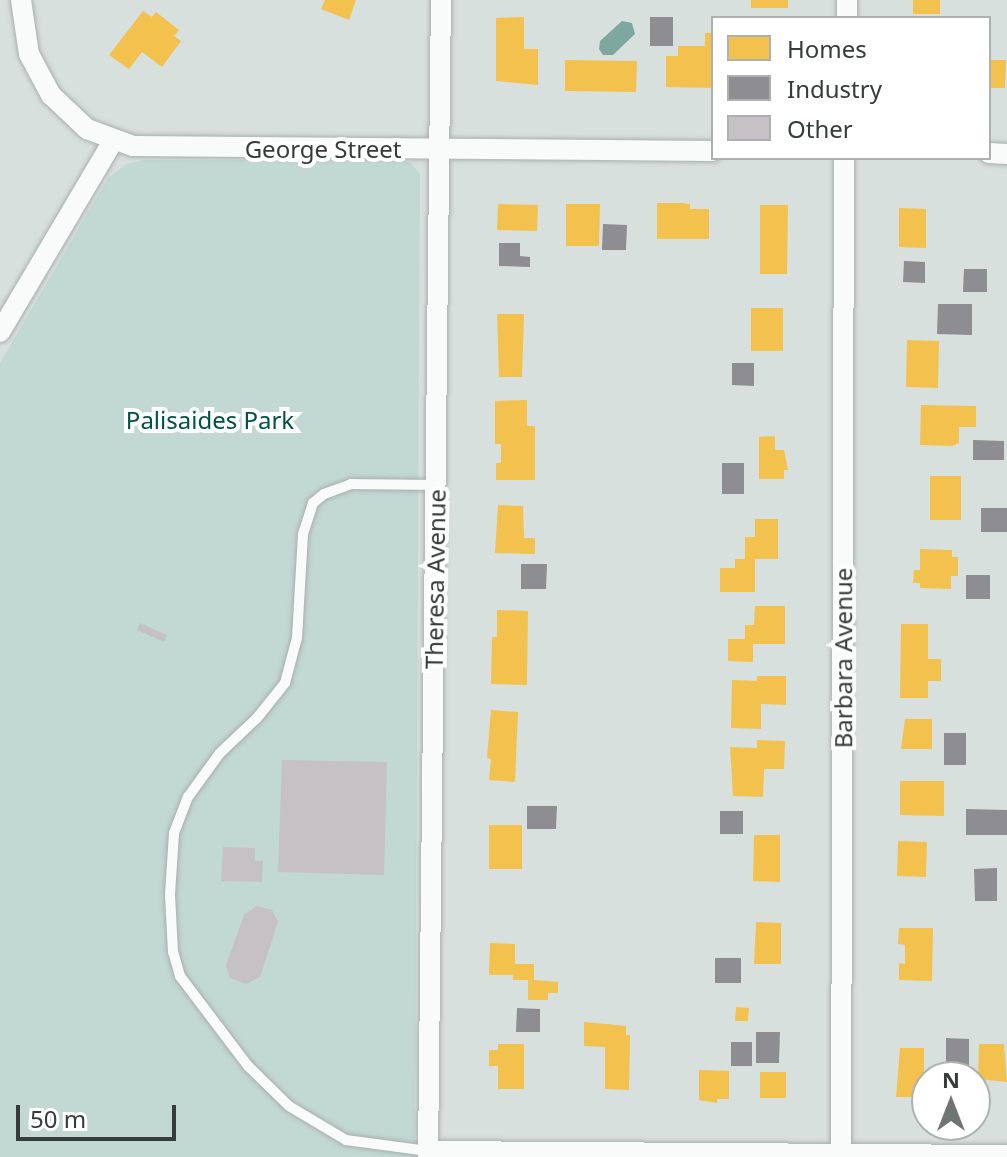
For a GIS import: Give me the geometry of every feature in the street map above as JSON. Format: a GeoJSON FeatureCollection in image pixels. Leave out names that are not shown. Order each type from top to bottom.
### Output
{"type":"FeatureCollection","features":[{"type":"Feature","properties":{"kind":"street","name":"George Street"},"geometry":{"type":"LineString","coordinates":[[21,0],[29,54],[51,95],[87,129],[113,141],[154,148],[711,151]]}},
{"type":"Feature","properties":{"kind":"street","name":"Theresa Avenue"},"geometry":{"type":"LineString","coordinates":[[428,1154],[441,0]]}},
{"type":"Feature","properties":{"kind":"street"},"geometry":{"type":"LineString","coordinates":[[0,332],[113,141]]}},
{"type":"Feature","properties":{"kind":"street","name":"Barbara Avenue"},"geometry":{"type":"LineString","coordinates":[[841,1155],[844,160]]}},
{"type":"Feature","properties":{"kind":"street"},"geometry":{"type":"LineString","coordinates":[[428,1154],[1007,1155]]}},
{"type":"Feature","properties":{"kind":"lane"},"geometry":{"type":"LineString","coordinates":[[428,1154],[346,1140],[289,1106],[248,1066],[180,976],[173,952],[170,894],[174,833],[188,797],[220,753],[257,718],[285,683],[297,638],[303,534],[313,503],[351,484],[436,485]]}},
{"type":"Feature","properties":{"kind":"green space","name":"Palisaides Park"},"geometry":{"type":"Polygon","coordinates":[[[144,160],[401,160],[411,163],[420,174],[415,1157],[0,1157],[0,363],[108,178],[126,164],[144,160]]]}},
{"type":"Feature","properties":{"kind":"shaded area"},"geometry":{"type":"Polygon","coordinates":[[[622,21],[632,23],[635,34],[613,55],[603,55],[599,49],[600,41],[622,21]]]}},
{"type":"Feature","properties":{"kind":"building: Homes"},"geometry":{"type":"Polygon","coordinates":[[[325,0],[356,0],[349,20],[321,9],[325,0]]]}},
{"type":"Feature","properties":{"kind":"building: Homes"},"geometry":{"type":"Polygon","coordinates":[[[751,0],[788,0],[788,8],[751,8],[751,0]]]}},
{"type":"Feature","properties":{"kind":"building: Homes"},"geometry":{"type":"Polygon","coordinates":[[[913,0],[940,0],[940,14],[913,14],[913,0]]]}},
{"type":"Feature","properties":{"kind":"building: Homes"},"geometry":{"type":"Polygon","coordinates":[[[143,11],[152,17],[156,12],[179,30],[174,36],[181,41],[162,67],[142,52],[129,69],[109,55],[143,11]]]}},
{"type":"Feature","properties":{"kind":"building: Homes"},"geometry":{"type":"Polygon","coordinates":[[[524,17],[524,49],[538,49],[538,85],[496,81],[496,18],[524,17]]]}},
{"type":"Feature","properties":{"kind":"building: Homes"},"geometry":{"type":"Polygon","coordinates":[[[705,33],[711,33],[711,88],[666,87],[666,56],[678,56],[678,46],[705,46],[705,33]]]}},
{"type":"Feature","properties":{"kind":"building: Homes"},"geometry":{"type":"Polygon","coordinates":[[[565,60],[637,61],[636,92],[565,91],[565,60]]]}},
{"type":"Feature","properties":{"kind":"building: Homes"},"geometry":{"type":"Polygon","coordinates":[[[991,60],[1006,60],[1005,88],[991,88],[991,60]]]}},
{"type":"Feature","properties":{"kind":"building: Homes"},"geometry":{"type":"Polygon","coordinates":[[[657,203],[683,203],[690,204],[690,209],[709,209],[709,239],[657,239],[657,203]]]}},
{"type":"Feature","properties":{"kind":"building: Homes"},"geometry":{"type":"Polygon","coordinates":[[[498,204],[538,205],[537,231],[497,230],[498,204]]]}},
{"type":"Feature","properties":{"kind":"building: Homes"},"geometry":{"type":"Polygon","coordinates":[[[566,204],[600,204],[599,246],[566,246],[566,204]]]}},
{"type":"Feature","properties":{"kind":"building: Homes"},"geometry":{"type":"Polygon","coordinates":[[[760,205],[788,205],[787,274],[760,274],[760,205]]]}},
{"type":"Feature","properties":{"kind":"building: Homes"},"geometry":{"type":"Polygon","coordinates":[[[899,208],[926,209],[926,248],[899,247],[899,208]]]}},
{"type":"Feature","properties":{"kind":"building: Homes"},"geometry":{"type":"Polygon","coordinates":[[[751,308],[783,308],[783,351],[751,351],[751,308]]]}},
{"type":"Feature","properties":{"kind":"building: Homes"},"geometry":{"type":"Polygon","coordinates":[[[497,314],[524,314],[522,377],[499,377],[497,314]]]}},
{"type":"Feature","properties":{"kind":"building: Homes"},"geometry":{"type":"Polygon","coordinates":[[[907,340],[939,341],[938,388],[906,387],[907,340]]]}},
{"type":"Feature","properties":{"kind":"building: Homes"},"geometry":{"type":"Polygon","coordinates":[[[527,400],[527,426],[535,426],[535,480],[496,480],[496,463],[501,463],[501,444],[495,444],[495,401],[527,400]]]}},
{"type":"Feature","properties":{"kind":"building: Homes"},"geometry":{"type":"Polygon","coordinates":[[[921,405],[976,406],[976,427],[959,427],[959,443],[952,446],[920,445],[921,405]]]}},
{"type":"Feature","properties":{"kind":"building: Homes"},"geometry":{"type":"Polygon","coordinates":[[[775,436],[775,450],[784,450],[788,470],[784,470],[784,479],[759,479],[759,437],[775,436]]]}},
{"type":"Feature","properties":{"kind":"building: Homes"},"geometry":{"type":"Polygon","coordinates":[[[930,476],[961,476],[961,520],[930,520],[930,476]]]}},
{"type":"Feature","properties":{"kind":"building: Homes"},"geometry":{"type":"Polygon","coordinates":[[[498,505],[523,506],[524,538],[535,538],[535,554],[495,553],[498,505]]]}},
{"type":"Feature","properties":{"kind":"building: Homes"},"geometry":{"type":"Polygon","coordinates":[[[755,519],[778,519],[778,559],[755,559],[755,592],[720,592],[720,568],[735,568],[735,559],[745,559],[745,537],[755,537],[755,519]]]}},
{"type":"Feature","properties":{"kind":"building: Homes"},"geometry":{"type":"Polygon","coordinates":[[[920,549],[952,550],[952,557],[958,557],[958,576],[951,576],[951,589],[920,588],[920,583],[913,583],[914,570],[920,570],[920,549]]]}},
{"type":"Feature","properties":{"kind":"building: Homes"},"geometry":{"type":"Polygon","coordinates":[[[755,606],[785,606],[785,644],[753,644],[753,662],[728,661],[728,639],[745,639],[745,625],[754,625],[755,606]]]}},
{"type":"Feature","properties":{"kind":"building: Homes"},"geometry":{"type":"Polygon","coordinates":[[[497,610],[528,611],[527,685],[491,684],[492,637],[497,637],[497,610]]]}},
{"type":"Feature","properties":{"kind":"building: Homes"},"geometry":{"type":"Polygon","coordinates":[[[901,624],[928,624],[928,659],[941,659],[941,681],[928,681],[928,698],[900,698],[901,624]]]}},
{"type":"Feature","properties":{"kind":"building: Homes"},"geometry":{"type":"Polygon","coordinates":[[[757,676],[786,676],[786,705],[761,704],[761,729],[731,728],[732,680],[757,681],[757,676]]]}},
{"type":"Feature","properties":{"kind":"building: Homes"},"geometry":{"type":"Polygon","coordinates":[[[491,710],[518,712],[515,782],[489,780],[491,759],[487,758],[491,710]]]}},
{"type":"Feature","properties":{"kind":"building: Homes"},"geometry":{"type":"Polygon","coordinates":[[[905,719],[932,719],[932,749],[901,749],[905,719]]]}},
{"type":"Feature","properties":{"kind":"building: Homes"},"geometry":{"type":"Polygon","coordinates":[[[757,740],[785,741],[784,769],[764,769],[763,797],[733,796],[730,747],[757,748],[757,740]]]}},
{"type":"Feature","properties":{"kind":"building: Homes"},"geometry":{"type":"Polygon","coordinates":[[[900,781],[944,781],[944,816],[900,815],[900,781]]]}},
{"type":"Feature","properties":{"kind":"building: Homes"},"geometry":{"type":"Polygon","coordinates":[[[489,825],[522,825],[522,869],[489,869],[489,825]]]}},
{"type":"Feature","properties":{"kind":"building: Homes"},"geometry":{"type":"Polygon","coordinates":[[[754,835],[780,835],[780,882],[753,881],[754,835]]]}},
{"type":"Feature","properties":{"kind":"building: Homes"},"geometry":{"type":"Polygon","coordinates":[[[898,841],[927,842],[926,877],[897,876],[898,841]]]}},
{"type":"Feature","properties":{"kind":"building: Homes"},"geometry":{"type":"Polygon","coordinates":[[[756,922],[781,923],[781,964],[754,964],[756,922]]]}},
{"type":"Feature","properties":{"kind":"building: Homes"},"geometry":{"type":"Polygon","coordinates":[[[899,928],[933,928],[932,981],[899,980],[899,963],[905,964],[905,945],[898,944],[899,928]]]}},
{"type":"Feature","properties":{"kind":"building: Homes"},"geometry":{"type":"Polygon","coordinates":[[[490,943],[515,944],[515,964],[534,964],[534,980],[558,982],[558,993],[548,993],[548,1000],[528,1000],[528,980],[513,980],[513,975],[489,975],[490,943]]]}},
{"type":"Feature","properties":{"kind":"building: Homes"},"geometry":{"type":"Polygon","coordinates":[[[736,1007],[749,1008],[748,1021],[735,1021],[736,1007]]]}},
{"type":"Feature","properties":{"kind":"building: Homes"},"geometry":{"type":"Polygon","coordinates":[[[584,1022],[626,1026],[626,1035],[630,1035],[629,1090],[605,1089],[605,1047],[584,1046],[584,1022]]]}},
{"type":"Feature","properties":{"kind":"building: Homes"},"geometry":{"type":"Polygon","coordinates":[[[498,1044],[524,1044],[524,1089],[498,1089],[498,1066],[489,1066],[489,1050],[498,1050],[498,1044]]]}},
{"type":"Feature","properties":{"kind":"building: Homes"},"geometry":{"type":"Polygon","coordinates":[[[979,1044],[1004,1044],[1007,1082],[991,1080],[991,1061],[979,1061],[979,1044]]]}},
{"type":"Feature","properties":{"kind":"building: Homes"},"geometry":{"type":"Polygon","coordinates":[[[900,1048],[924,1048],[924,1061],[911,1061],[911,1097],[896,1097],[900,1048]]]}},
{"type":"Feature","properties":{"kind":"building: Homes"},"geometry":{"type":"Polygon","coordinates":[[[699,1070],[729,1071],[729,1099],[717,1099],[717,1103],[699,1100],[699,1070]]]}},
{"type":"Feature","properties":{"kind":"building: Homes"},"geometry":{"type":"Polygon","coordinates":[[[760,1072],[786,1072],[786,1098],[760,1098],[760,1072]]]}},
{"type":"Feature","properties":{"kind":"building: Industry"},"geometry":{"type":"Polygon","coordinates":[[[650,17],[673,17],[673,46],[650,46],[650,17]]]}},
{"type":"Feature","properties":{"kind":"building: Industry"},"geometry":{"type":"Polygon","coordinates":[[[603,224],[627,225],[626,250],[602,250],[603,224]]]}},
{"type":"Feature","properties":{"kind":"building: Industry"},"geometry":{"type":"Polygon","coordinates":[[[499,243],[520,243],[520,256],[530,257],[530,267],[499,266],[499,243]]]}},
{"type":"Feature","properties":{"kind":"building: Industry"},"geometry":{"type":"Polygon","coordinates":[[[904,261],[925,262],[925,283],[903,282],[904,261]]]}},
{"type":"Feature","properties":{"kind":"building: Industry"},"geometry":{"type":"Polygon","coordinates":[[[964,269],[987,269],[987,292],[963,292],[964,269]]]}},
{"type":"Feature","properties":{"kind":"building: Industry"},"geometry":{"type":"Polygon","coordinates":[[[938,304],[972,304],[972,335],[937,334],[938,304]]]}},
{"type":"Feature","properties":{"kind":"building: Industry"},"geometry":{"type":"Polygon","coordinates":[[[732,363],[754,363],[754,386],[732,385],[732,363]]]}},
{"type":"Feature","properties":{"kind":"building: Industry"},"geometry":{"type":"Polygon","coordinates":[[[973,440],[1004,441],[1004,460],[973,460],[973,440]]]}},
{"type":"Feature","properties":{"kind":"building: Industry"},"geometry":{"type":"Polygon","coordinates":[[[722,463],[744,463],[744,494],[722,494],[722,463]]]}},
{"type":"Feature","properties":{"kind":"building: Industry"},"geometry":{"type":"Polygon","coordinates":[[[981,508],[1007,508],[1007,532],[981,532],[981,508]]]}},
{"type":"Feature","properties":{"kind":"building: Industry"},"geometry":{"type":"Polygon","coordinates":[[[521,564],[547,564],[546,589],[521,589],[521,564]]]}},
{"type":"Feature","properties":{"kind":"building: Industry"},"geometry":{"type":"Polygon","coordinates":[[[966,575],[990,575],[990,599],[966,599],[966,575]]]}},
{"type":"Feature","properties":{"kind":"building: Industry"},"geometry":{"type":"Polygon","coordinates":[[[944,733],[966,733],[966,765],[944,765],[944,733]]]}},
{"type":"Feature","properties":{"kind":"building: Industry"},"geometry":{"type":"Polygon","coordinates":[[[527,806],[557,806],[556,829],[527,829],[527,806]]]}},
{"type":"Feature","properties":{"kind":"building: Industry"},"geometry":{"type":"Polygon","coordinates":[[[966,809],[1007,810],[1007,835],[966,835],[966,809]]]}},
{"type":"Feature","properties":{"kind":"building: Industry"},"geometry":{"type":"Polygon","coordinates":[[[720,811],[743,811],[743,834],[720,834],[720,811]]]}},
{"type":"Feature","properties":{"kind":"building: Industry"},"geometry":{"type":"Polygon","coordinates":[[[997,868],[997,901],[975,901],[974,869],[997,868]]]}},
{"type":"Feature","properties":{"kind":"building: Industry"},"geometry":{"type":"Polygon","coordinates":[[[715,958],[741,958],[741,983],[715,983],[715,958]]]}},
{"type":"Feature","properties":{"kind":"building: Industry"},"geometry":{"type":"Polygon","coordinates":[[[517,1008],[540,1009],[540,1032],[516,1032],[517,1008]]]}},
{"type":"Feature","properties":{"kind":"building: Industry"},"geometry":{"type":"Polygon","coordinates":[[[756,1032],[780,1032],[779,1063],[756,1063],[756,1032]]]}},
{"type":"Feature","properties":{"kind":"building: Industry"},"geometry":{"type":"Polygon","coordinates":[[[946,1038],[969,1039],[969,1061],[946,1061],[946,1038]]]}},
{"type":"Feature","properties":{"kind":"building: Industry"},"geometry":{"type":"Polygon","coordinates":[[[731,1042],[752,1042],[752,1066],[731,1066],[731,1042]]]}},
{"type":"Feature","properties":{"kind":"building: Other"},"geometry":{"type":"Polygon","coordinates":[[[140,623],[167,635],[164,642],[137,630],[140,623]]]}},
{"type":"Feature","properties":{"kind":"building: Other"},"geometry":{"type":"Polygon","coordinates":[[[282,760],[387,762],[384,875],[278,872],[282,760]]]}},
{"type":"Feature","properties":{"kind":"building: Other"},"geometry":{"type":"Polygon","coordinates":[[[223,847],[255,848],[255,861],[263,861],[262,882],[221,881],[223,847]]]}},
{"type":"Feature","properties":{"kind":"building: Other"},"geometry":{"type":"Polygon","coordinates":[[[257,906],[272,910],[278,922],[260,977],[246,984],[230,978],[226,965],[244,915],[257,906]]]}}]}
